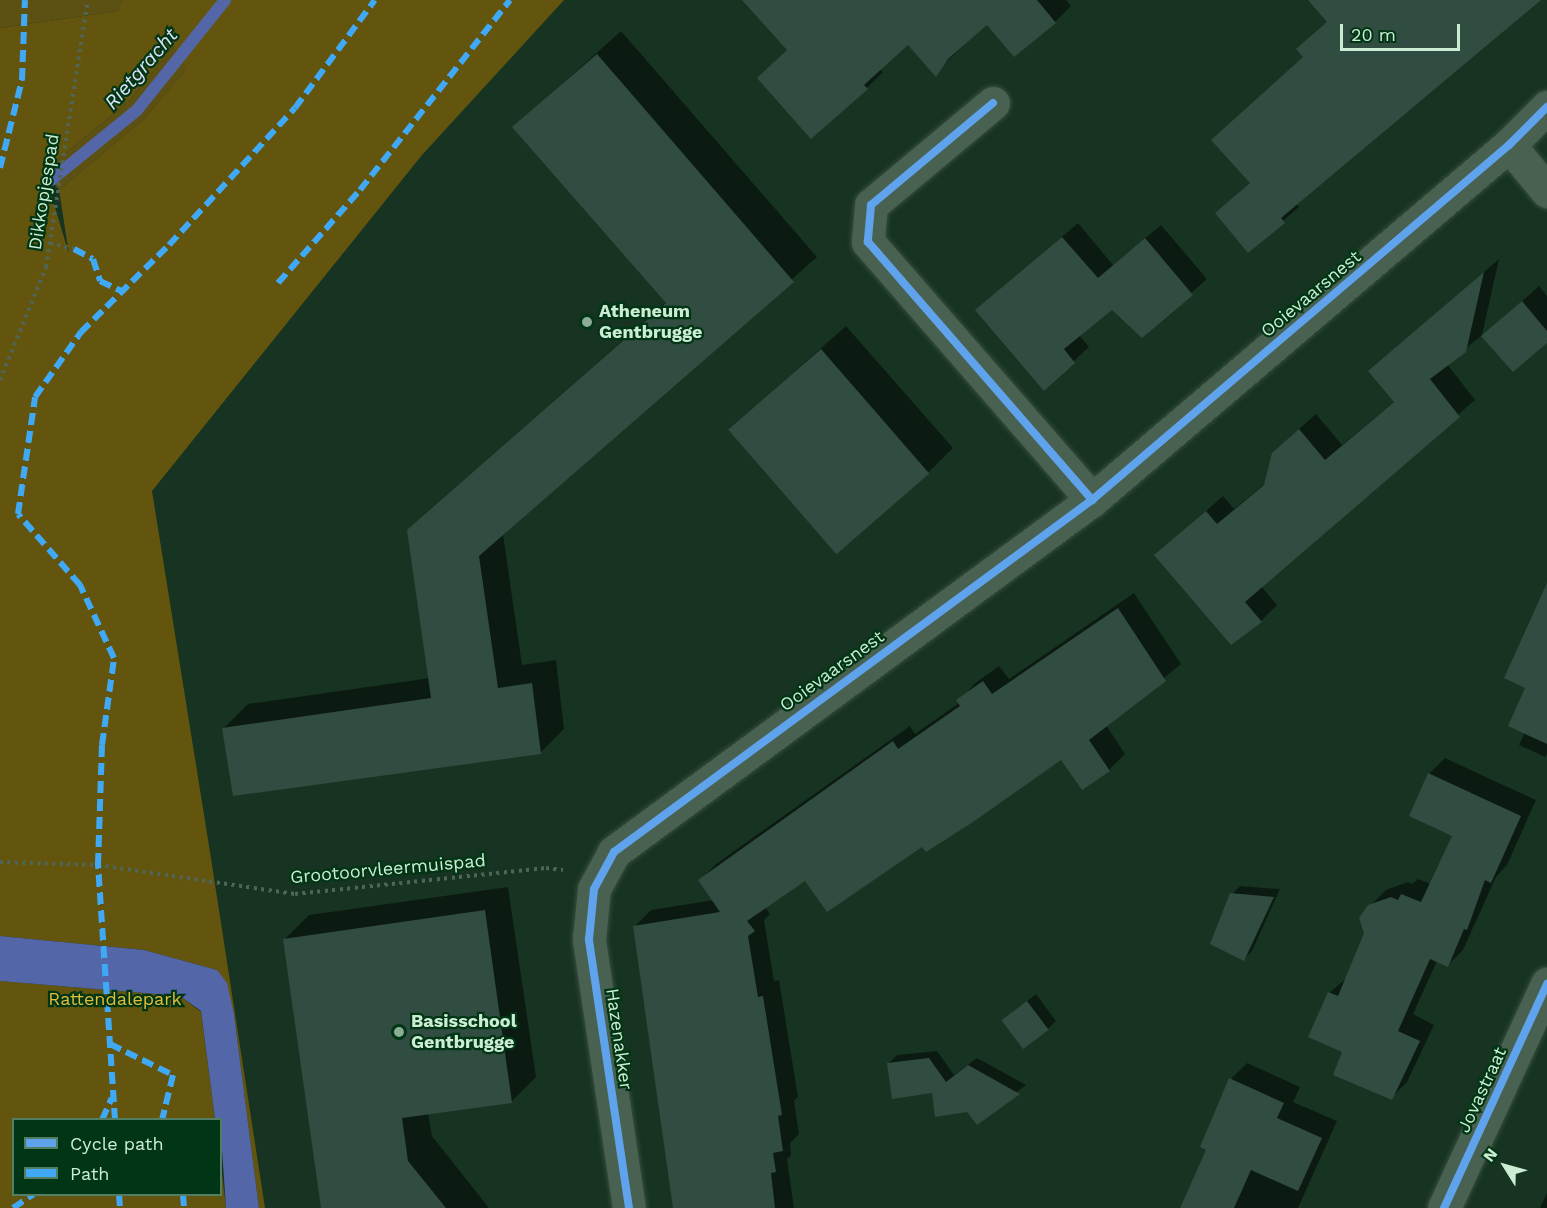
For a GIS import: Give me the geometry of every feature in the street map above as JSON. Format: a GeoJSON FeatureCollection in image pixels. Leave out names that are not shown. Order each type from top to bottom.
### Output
{"type":"FeatureCollection","features":[{"type":"Feature","properties":{"kind":"street"},"geometry":{"type":"LineString","coordinates":[[993,103],[871,205],[868,242],[1092,500]]}},
{"type":"Feature","properties":{"kind":"street","name":"Ooievaarsnest"},"geometry":{"type":"LineString","coordinates":[[599,876],[614,852],[637,832],[1092,500],[1509,145],[1547,107]]}},
{"type":"Feature","properties":{"kind":"street"},"geometry":{"type":"LineString","coordinates":[[1509,145],[1547,191]]}},
{"type":"Feature","properties":{"kind":"street","name":"Hazenakker"},"geometry":{"type":"LineString","coordinates":[[599,876],[591,903],[589,939],[629,1208]]}},
{"type":"Feature","properties":{"kind":"street","name":"Jovastraat"},"geometry":{"type":"LineString","coordinates":[[1444,1208],[1547,984]]}},
{"type":"Feature","properties":{"kind":"path"},"geometry":{"type":"LineString","coordinates":[[50,243],[74,249]]}},
{"type":"Feature","properties":{"kind":"shaded area"},"geometry":{"type":"Polygon","coordinates":[[[0,0],[122,0],[118,11],[0,28],[0,0]]]}},
{"type":"Feature","properties":{"kind":"shaded area"},"geometry":{"type":"Polygon","coordinates":[[[173,47],[187,68],[145,118],[59,190],[44,171],[129,101],[173,47]]]}},
{"type":"Feature","properties":{"kind":"green space"},"geometry":{"type":"Polygon","coordinates":[[[122,0],[564,0],[422,155],[152,491],[265,1208],[259,1208],[234,1014],[217,970],[144,950],[0,936],[0,28],[118,11],[122,0]],[[173,47],[129,101],[44,171],[69,254],[59,190],[145,118],[186,69],[173,47]]]}},
{"type":"Feature","properties":{"kind":"green space","name":"Rattendalepark"},"geometry":{"type":"Polygon","coordinates":[[[0,981],[180,996],[201,1012],[215,1118],[12,1118],[12,1196],[222,1196],[222,1173],[226,1208],[0,1208],[0,981]]]}},
{"type":"Feature","properties":{"kind":"water"},"geometry":{"type":"Polygon","coordinates":[[[0,936],[144,950],[217,970],[227,983],[234,1014],[259,1208],[226,1208],[222,1118],[215,1118],[201,1011],[180,996],[0,981],[0,936]]]}},
{"type":"Feature","properties":{"kind":"building"},"geometry":{"type":"Polygon","coordinates":[[[742,0],[1037,0],[1056,23],[1014,57],[987,25],[948,59],[936,77],[908,45],[864,85],[868,89],[811,139],[757,78],[787,50],[742,0]]]}},
{"type":"Feature","properties":{"kind":"building"},"geometry":{"type":"Polygon","coordinates":[[[1308,0],[1541,0],[1281,218],[1285,223],[1248,253],[1215,213],[1250,183],[1211,140],[1303,57],[1296,49],[1327,22],[1308,0]]]}},
{"type":"Feature","properties":{"kind":"building"},"geometry":{"type":"Polygon","coordinates":[[[597,54],[794,282],[479,556],[498,688],[532,683],[541,754],[233,796],[222,728],[431,698],[407,530],[666,303],[512,127],[597,54]]]}},
{"type":"Feature","properties":{"kind":"building"},"geometry":{"type":"Polygon","coordinates":[[[1062,237],[1098,278],[1145,238],[1193,295],[1142,338],[1112,310],[1064,349],[1075,363],[1044,391],[975,310],[1062,237]]]}},
{"type":"Feature","properties":{"kind":"building"},"geometry":{"type":"Polygon","coordinates":[[[1484,272],[1466,352],[1430,379],[1460,417],[1245,602],[1262,622],[1231,645],[1154,555],[1206,511],[1217,524],[1264,485],[1272,453],[1299,429],[1325,460],[1394,402],[1368,371],[1484,272]]]}},
{"type":"Feature","properties":{"kind":"building"},"geometry":{"type":"Polygon","coordinates":[[[1522,301],[1547,331],[1547,343],[1513,372],[1481,336],[1522,301]]]}},
{"type":"Feature","properties":{"kind":"building"},"geometry":{"type":"Polygon","coordinates":[[[821,349],[929,474],[836,554],[728,430],[821,349]]]}},
{"type":"Feature","properties":{"kind":"building"},"geometry":{"type":"Polygon","coordinates":[[[1547,583],[1547,744],[1508,726],[1525,688],[1504,678],[1547,583]]]}},
{"type":"Feature","properties":{"kind":"building"},"geometry":{"type":"Polygon","coordinates":[[[1118,608],[1166,681],[1089,740],[1110,771],[1082,790],[1061,760],[973,822],[926,852],[922,847],[827,912],[805,881],[747,921],[755,931],[748,936],[758,997],[763,996],[782,1115],[778,1116],[783,1151],[773,1153],[776,1172],[771,1173],[775,1208],[673,1208],[633,926],[720,912],[698,880],[893,741],[898,749],[960,706],[956,700],[983,681],[992,694],[1118,608]]]}},
{"type":"Feature","properties":{"kind":"building"},"geometry":{"type":"Polygon","coordinates":[[[1428,773],[1521,816],[1491,883],[1485,880],[1467,930],[1464,929],[1448,967],[1430,959],[1398,1031],[1420,1041],[1392,1100],[1333,1075],[1342,1052],[1308,1037],[1328,992],[1338,996],[1364,933],[1359,918],[1368,905],[1391,897],[1398,900],[1401,894],[1421,902],[1452,836],[1409,816],[1428,773]]]}},
{"type":"Feature","properties":{"kind":"building"},"geometry":{"type":"Polygon","coordinates":[[[1230,893],[1274,897],[1244,961],[1210,944],[1230,893]]]}},
{"type":"Feature","properties":{"kind":"building"},"geometry":{"type":"Polygon","coordinates":[[[485,910],[512,1103],[402,1118],[408,1161],[446,1208],[321,1208],[283,939],[485,910]]]}},
{"type":"Feature","properties":{"kind":"building"},"geometry":{"type":"Polygon","coordinates":[[[1027,1001],[1049,1030],[1023,1049],[1001,1020],[1027,1001]]]}},
{"type":"Feature","properties":{"kind":"building"},"geometry":{"type":"Polygon","coordinates":[[[929,1058],[946,1082],[968,1065],[1020,1094],[977,1125],[967,1112],[935,1117],[932,1093],[892,1099],[887,1063],[929,1058]]]}},
{"type":"Feature","properties":{"kind":"building"},"geometry":{"type":"Polygon","coordinates":[[[1229,1078],[1284,1103],[1277,1118],[1322,1138],[1298,1191],[1251,1170],[1234,1208],[1180,1208],[1206,1150],[1200,1147],[1229,1078]]]}},
{"type":"Feature","properties":{"kind":"waterway","name":"Rietgracht"},"geometry":{"type":"LineString","coordinates":[[51,180],[137,110],[225,0]]}},
{"type":"Feature","properties":{"kind":"marked path"},"geometry":{"type":"LineString","coordinates":[[0,168],[22,80],[25,0]]}},
{"type":"Feature","properties":{"kind":"marked path"},"geometry":{"type":"LineString","coordinates":[[115,1118],[98,865],[102,745],[114,658],[80,585],[18,514],[35,397],[81,332],[169,245],[295,108],[375,0]]}},
{"type":"Feature","properties":{"kind":"marked path"},"geometry":{"type":"LineString","coordinates":[[278,283],[360,190],[510,0]]}},
{"type":"Feature","properties":{"kind":"marked path"},"geometry":{"type":"LineString","coordinates":[[74,249],[93,259],[100,281],[121,291]]}},
{"type":"Feature","properties":{"kind":"marked path"},"geometry":{"type":"LineString","coordinates":[[110,1044],[173,1075],[162,1118]]}},
{"type":"Feature","properties":{"kind":"marked path"},"geometry":{"type":"LineString","coordinates":[[103,1118],[112,1098]]}},
{"type":"Feature","properties":{"kind":"marked path"},"geometry":{"type":"LineString","coordinates":[[13,1208],[31,1196]]}},
{"type":"Feature","properties":{"kind":"marked path"},"geometry":{"type":"LineString","coordinates":[[119,1196],[120,1208]]}},
{"type":"Feature","properties":{"kind":"marked path"},"geometry":{"type":"LineString","coordinates":[[183,1196],[184,1208]]}},
{"type":"Feature","properties":{"kind":"cycle path"},"geometry":{"type":"LineString","coordinates":[[993,103],[871,205],[868,242],[1092,500]]}},
{"type":"Feature","properties":{"kind":"cycle path"},"geometry":{"type":"LineString","coordinates":[[629,1208],[589,939],[594,889],[614,852],[1092,500],[1509,145],[1547,107]]}},
{"type":"Feature","properties":{"kind":"cycle path"},"geometry":{"type":"LineString","coordinates":[[1444,1208],[1547,984]]}},
{"type":"Feature","properties":{"kind":"place","name":"Atheneum Gentbrugge"},"geometry":{"type":"Point","coordinates":[587,322]}},
{"type":"Feature","properties":{"kind":"place","name":"Basisschool Gentbrugge"},"geometry":{"type":"Point","coordinates":[399,1032]}}]}
